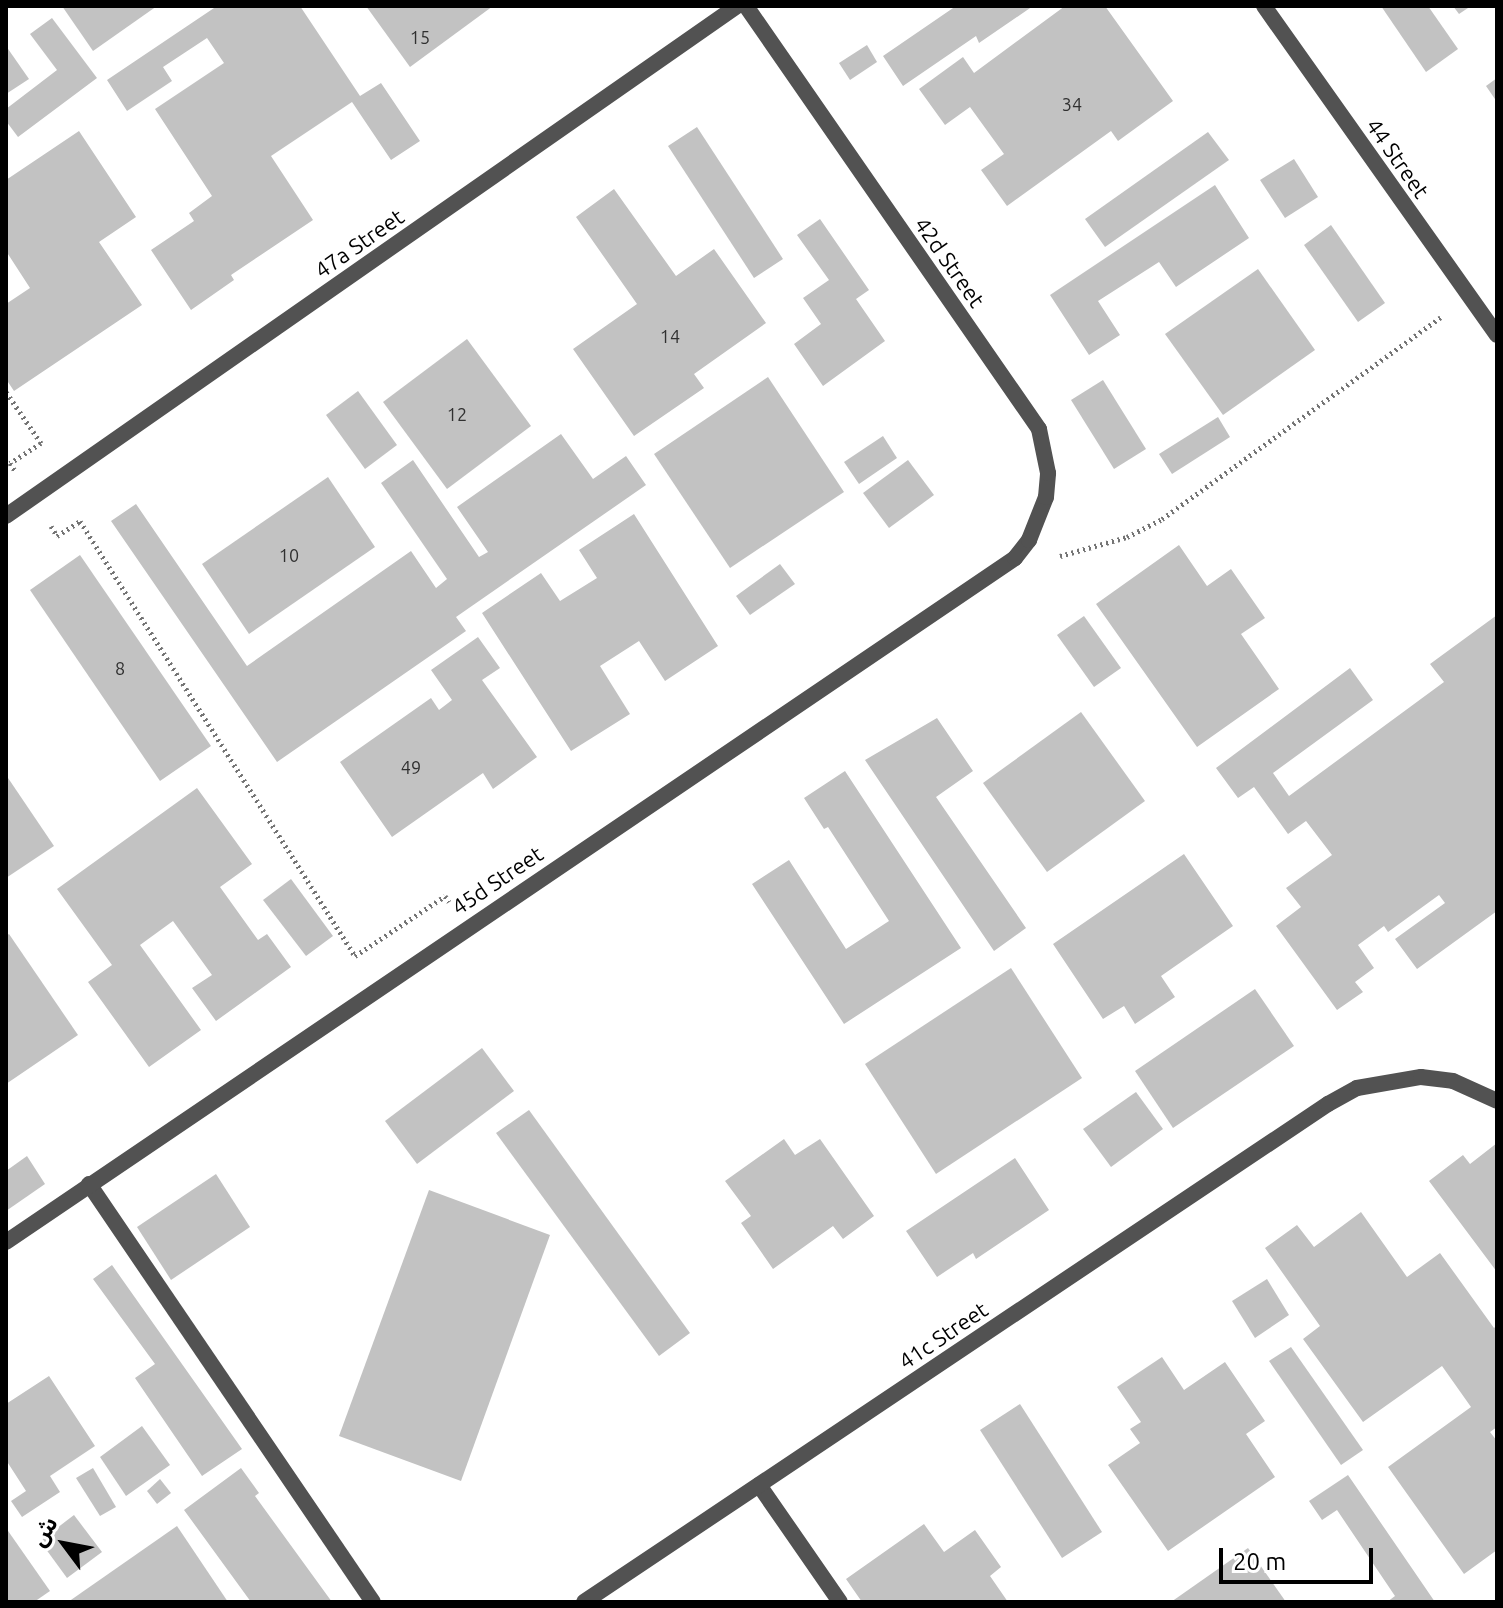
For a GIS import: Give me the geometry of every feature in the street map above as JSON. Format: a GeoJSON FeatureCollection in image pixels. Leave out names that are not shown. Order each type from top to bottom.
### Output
{"type":"FeatureCollection","features":[{"type":"Feature","properties":{"kind":"street","name":"47a Street"},"geometry":{"type":"LineString","coordinates":[[6,516],[737,6]]}},
{"type":"Feature","properties":{"kind":"street","name":"42d Street"},"geometry":{"type":"LineString","coordinates":[[746,6],[1039,429],[1048,473],[1046,497],[1029,540],[1015,558]]}},
{"type":"Feature","properties":{"kind":"street","name":"44 Street"},"geometry":{"type":"LineString","coordinates":[[1264,6],[1497,335]]}},
{"type":"Feature","properties":{"kind":"street","name":"45d Street"},"geometry":{"type":"LineString","coordinates":[[6,1242],[1015,558]]}},
{"type":"Feature","properties":{"kind":"street","name":"41c Street"},"geometry":{"type":"LineString","coordinates":[[584,1602],[1328,1104],[1357,1088],[1421,1077],[1453,1081],[1497,1101]]}},
{"type":"Feature","properties":{"kind":"street"},"geometry":{"type":"LineString","coordinates":[[89,1184],[373,1602]]}},
{"type":"Feature","properties":{"kind":"street"},"geometry":{"type":"LineString","coordinates":[[759,1485],[840,1602]]}},
{"type":"Feature","properties":{"kind":"path"},"geometry":{"type":"LineString","coordinates":[[1015,558],[1091,550],[1162,519],[1468,296]]}},
{"type":"Feature","properties":{"kind":"path"},"geometry":{"type":"LineString","coordinates":[[6,392],[41,443],[10,463],[57,536],[80,521],[355,956],[445,896],[467,927]]}},
{"type":"Feature","properties":{"kind":"building"},"geometry":{"type":"Polygon","coordinates":[[[62,6],[157,6],[93,51],[62,6]]]}},
{"type":"Feature","properties":{"kind":"building"},"geometry":{"type":"Polygon","coordinates":[[[217,6],[300,6],[360,96],[381,83],[420,141],[391,160],[352,102],[271,156],[313,220],[231,275],[234,280],[191,310],[151,250],[194,221],[189,213],[212,196],[155,109],[224,63],[207,38],[163,67],[172,81],[127,111],[107,80],[217,6]]]}},
{"type":"Feature","properties":{"kind":"building"},"geometry":{"type":"Polygon","coordinates":[[[366,6],[493,6],[410,67],[366,6]]]}},
{"type":"Feature","properties":{"kind":"building"},"geometry":{"type":"Polygon","coordinates":[[[956,6],[1033,6],[979,43],[976,36],[903,86],[883,56],[956,6]]]}},
{"type":"Feature","properties":{"kind":"building"},"geometry":{"type":"Polygon","coordinates":[[[1065,6],[1105,6],[1173,101],[1118,141],[1111,131],[1007,206],[981,170],[1004,154],[970,107],[945,125],[919,89],[963,57],[974,73],[1065,6]]]}},
{"type":"Feature","properties":{"kind":"building"},"geometry":{"type":"Polygon","coordinates":[[[1381,6],[1428,6],[1458,49],[1426,72],[1381,6]]]}},
{"type":"Feature","properties":{"kind":"building"},"geometry":{"type":"Polygon","coordinates":[[[1453,6],[1471,6],[1459,14],[1453,6]]]}},
{"type":"Feature","properties":{"kind":"building"},"geometry":{"type":"Polygon","coordinates":[[[52,18],[97,78],[18,137],[6,121],[6,109],[57,70],[30,34],[52,18]]]}},
{"type":"Feature","properties":{"kind":"building"},"geometry":{"type":"Polygon","coordinates":[[[867,45],[877,62],[850,80],[839,63],[867,45]]]}},
{"type":"Feature","properties":{"kind":"building"},"geometry":{"type":"Polygon","coordinates":[[[6,46],[29,79],[6,94],[6,46]]]}},
{"type":"Feature","properties":{"kind":"building"},"geometry":{"type":"Polygon","coordinates":[[[1497,78],[1497,102],[1486,86],[1497,78]]]}},
{"type":"Feature","properties":{"kind":"building"},"geometry":{"type":"Polygon","coordinates":[[[697,127],[783,259],[754,278],[668,146],[697,127]]]}},
{"type":"Feature","properties":{"kind":"building"},"geometry":{"type":"Polygon","coordinates":[[[79,131],[136,217],[99,242],[142,305],[14,391],[6,379],[6,304],[30,288],[6,251],[6,180],[79,131]]]}},
{"type":"Feature","properties":{"kind":"building"},"geometry":{"type":"Polygon","coordinates":[[[1208,132],[1229,160],[1105,247],[1085,219],[1208,132]]]}},
{"type":"Feature","properties":{"kind":"building"},"geometry":{"type":"Polygon","coordinates":[[[1294,159],[1318,197],[1285,218],[1260,180],[1294,159]]]}},
{"type":"Feature","properties":{"kind":"building"},"geometry":{"type":"Polygon","coordinates":[[[1215,185],[1249,238],[1176,287],[1159,262],[1098,301],[1120,335],[1089,355],[1050,295],[1215,185]]]}},
{"type":"Feature","properties":{"kind":"building"},"geometry":{"type":"Polygon","coordinates":[[[614,189],[676,276],[714,249],[766,323],[694,374],[704,388],[634,436],[573,349],[637,304],[576,217],[614,189]]]}},
{"type":"Feature","properties":{"kind":"building"},"geometry":{"type":"Polygon","coordinates":[[[820,219],[869,290],[856,299],[885,341],[823,386],[794,344],[821,324],[803,298],[829,280],[797,235],[820,219]]]}},
{"type":"Feature","properties":{"kind":"building"},"geometry":{"type":"Polygon","coordinates":[[[1331,225],[1385,303],[1358,322],[1304,245],[1331,225]]]}},
{"type":"Feature","properties":{"kind":"building"},"geometry":{"type":"Polygon","coordinates":[[[1258,269],[1315,350],[1223,415],[1165,334],[1258,269]]]}},
{"type":"Feature","properties":{"kind":"building"},"geometry":{"type":"Polygon","coordinates":[[[467,339],[531,426],[447,489],[383,402],[467,339]]]}},
{"type":"Feature","properties":{"kind":"building"},"geometry":{"type":"Polygon","coordinates":[[[768,377],[844,492],[730,568],[654,454],[768,377]]]}},
{"type":"Feature","properties":{"kind":"building"},"geometry":{"type":"Polygon","coordinates":[[[1103,380],[1146,449],[1114,469],[1071,400],[1103,380]]]}},
{"type":"Feature","properties":{"kind":"building"},"geometry":{"type":"Polygon","coordinates":[[[358,391],[397,445],[365,469],[326,415],[358,391]]]}},
{"type":"Feature","properties":{"kind":"building"},"geometry":{"type":"Polygon","coordinates":[[[1218,417],[1230,437],[1172,474],[1159,454],[1218,417]]]}},
{"type":"Feature","properties":{"kind":"building"},"geometry":{"type":"Polygon","coordinates":[[[561,434],[593,479],[626,456],[646,485],[456,617],[466,631],[277,762],[111,521],[136,504],[247,666],[411,551],[436,588],[447,579],[381,483],[413,460],[479,557],[488,552],[457,507],[561,434]]]}},
{"type":"Feature","properties":{"kind":"building"},"geometry":{"type":"Polygon","coordinates":[[[883,436],[897,458],[859,484],[844,462],[883,436]]]}},
{"type":"Feature","properties":{"kind":"building"},"geometry":{"type":"Polygon","coordinates":[[[908,460],[934,495],[889,528],[863,493],[908,460]]]}},
{"type":"Feature","properties":{"kind":"building"},"geometry":{"type":"Polygon","coordinates":[[[328,477],[375,547],[249,634],[202,564],[328,477]]]}},
{"type":"Feature","properties":{"kind":"building"},"geometry":{"type":"Polygon","coordinates":[[[634,514],[718,646],[665,681],[639,641],[600,666],[630,714],[571,751],[482,613],[541,573],[560,601],[597,578],[579,550],[634,514]]]}},
{"type":"Feature","properties":{"kind":"building"},"geometry":{"type":"Polygon","coordinates":[[[1179,545],[1207,586],[1231,569],[1265,618],[1241,634],[1279,689],[1197,747],[1096,604],[1179,545]]]}},
{"type":"Feature","properties":{"kind":"building"},"geometry":{"type":"Polygon","coordinates":[[[80,555],[211,746],[160,781],[30,590],[80,555]]]}},
{"type":"Feature","properties":{"kind":"building"},"geometry":{"type":"Polygon","coordinates":[[[780,564],[795,584],[750,615],[736,596],[780,564]]]}},
{"type":"Feature","properties":{"kind":"building"},"geometry":{"type":"Polygon","coordinates":[[[1497,615],[1497,911],[1417,969],[1395,939],[1445,903],[1439,895],[1388,932],[1384,926],[1358,945],[1374,968],[1355,982],[1363,992],[1337,1010],[1276,926],[1301,907],[1286,888],[1332,855],[1306,821],[1288,834],[1254,787],[1238,798],[1216,768],[1350,668],[1373,700],[1273,773],[1289,796],[1444,682],[1430,664],[1497,615]]]}},
{"type":"Feature","properties":{"kind":"building"},"geometry":{"type":"Polygon","coordinates":[[[1084,616],[1121,668],[1094,687],[1057,635],[1084,616]]]}},
{"type":"Feature","properties":{"kind":"building"},"geometry":{"type":"Polygon","coordinates":[[[478,637],[500,668],[482,680],[537,757],[493,789],[483,773],[392,837],[340,762],[431,698],[439,710],[452,700],[431,670],[478,637]]]}},
{"type":"Feature","properties":{"kind":"building"},"geometry":{"type":"Polygon","coordinates":[[[1081,712],[1145,801],[1047,872],[983,783],[1081,712]]]}},
{"type":"Feature","properties":{"kind":"building"},"geometry":{"type":"Polygon","coordinates":[[[937,718],[973,771],[936,797],[1026,928],[994,951],[865,760],[937,718]]]}},
{"type":"Feature","properties":{"kind":"building"},"geometry":{"type":"Polygon","coordinates":[[[845,771],[961,948],[844,1024],[752,884],[789,860],[846,949],[889,921],[828,827],[824,829],[804,798],[845,771]]]}},
{"type":"Feature","properties":{"kind":"building"},"geometry":{"type":"Polygon","coordinates":[[[6,775],[54,846],[6,878],[6,775]]]}},
{"type":"Feature","properties":{"kind":"building"},"geometry":{"type":"Polygon","coordinates":[[[197,788],[252,864],[220,887],[258,940],[267,934],[291,967],[216,1021],[192,988],[212,975],[173,921],[140,945],[201,1030],[149,1067],[88,982],[112,965],[57,889],[197,788]]]}},
{"type":"Feature","properties":{"kind":"building"},"geometry":{"type":"Polygon","coordinates":[[[1184,854],[1233,926],[1161,976],[1175,997],[1135,1024],[1124,1006],[1103,1019],[1053,944],[1184,854]]]}},
{"type":"Feature","properties":{"kind":"building"},"geometry":{"type":"Polygon","coordinates":[[[291,879],[333,936],[306,956],[263,900],[291,879]]]}},
{"type":"Feature","properties":{"kind":"building"},"geometry":{"type":"Polygon","coordinates":[[[9,934],[78,1035],[6,1084],[6,936],[9,934]]]}},
{"type":"Feature","properties":{"kind":"building"},"geometry":{"type":"Polygon","coordinates":[[[1011,968],[1082,1078],[936,1174],[865,1064],[1011,968]]]}},
{"type":"Feature","properties":{"kind":"building"},"geometry":{"type":"Polygon","coordinates":[[[1255,989],[1294,1046],[1173,1128],[1135,1071],[1255,989]]]}},
{"type":"Feature","properties":{"kind":"building"},"geometry":{"type":"Polygon","coordinates":[[[482,1048],[514,1091],[417,1164],[385,1121],[482,1048]]]}},
{"type":"Feature","properties":{"kind":"building"},"geometry":{"type":"Polygon","coordinates":[[[1136,1092],[1163,1129],[1111,1167],[1083,1129],[1136,1092]]]}},
{"type":"Feature","properties":{"kind":"building"},"geometry":{"type":"Polygon","coordinates":[[[529,1110],[690,1333],[659,1356],[496,1133],[529,1110]]]}},
{"type":"Feature","properties":{"kind":"building"},"geometry":{"type":"Polygon","coordinates":[[[784,1139],[795,1155],[820,1139],[874,1216],[843,1239],[833,1226],[773,1269],[741,1223],[751,1216],[725,1181],[784,1139]]]}},
{"type":"Feature","properties":{"kind":"building"},"geometry":{"type":"Polygon","coordinates":[[[1497,1143],[1497,1272],[1429,1181],[1463,1155],[1470,1164],[1497,1143]]]}},
{"type":"Feature","properties":{"kind":"building"},"geometry":{"type":"Polygon","coordinates":[[[27,1156],[45,1184],[6,1211],[6,1171],[27,1156]]]}},
{"type":"Feature","properties":{"kind":"building"},"geometry":{"type":"Polygon","coordinates":[[[1015,1158],[1049,1210],[976,1259],[973,1253],[937,1277],[906,1231],[1015,1158]]]}},
{"type":"Feature","properties":{"kind":"building"},"geometry":{"type":"Polygon","coordinates":[[[216,1174],[250,1227],[171,1280],[137,1227],[216,1174]]]}},
{"type":"Feature","properties":{"kind":"building"},"geometry":{"type":"Polygon","coordinates":[[[429,1190],[550,1235],[461,1481],[339,1436],[429,1190]]]}},
{"type":"Feature","properties":{"kind":"building"},"geometry":{"type":"Polygon","coordinates":[[[1361,1212],[1407,1277],[1440,1253],[1494,1328],[1497,1325],[1497,1427],[1490,1432],[1497,1441],[1497,1550],[1464,1574],[1388,1467],[1471,1407],[1442,1366],[1363,1422],[1303,1339],[1320,1326],[1265,1248],[1297,1225],[1314,1247],[1361,1212]]]}},
{"type":"Feature","properties":{"kind":"building"},"geometry":{"type":"Polygon","coordinates":[[[112,1265],[242,1449],[202,1476],[135,1378],[155,1364],[93,1279],[112,1265]]]}},
{"type":"Feature","properties":{"kind":"building"},"geometry":{"type":"Polygon","coordinates":[[[1267,1279],[1289,1315],[1255,1338],[1232,1301],[1267,1279]]]}},
{"type":"Feature","properties":{"kind":"building"},"geometry":{"type":"Polygon","coordinates":[[[1291,1347],[1363,1450],[1341,1465],[1269,1361],[1291,1347]]]}},
{"type":"Feature","properties":{"kind":"building"},"geometry":{"type":"Polygon","coordinates":[[[1162,1357],[1184,1390],[1225,1362],[1265,1421],[1246,1434],[1275,1477],[1168,1551],[1108,1465],[1140,1443],[1130,1429],[1141,1422],[1117,1387],[1162,1357]]]}},
{"type":"Feature","properties":{"kind":"building"},"geometry":{"type":"Polygon","coordinates":[[[49,1376],[95,1446],[50,1476],[60,1492],[22,1517],[11,1501],[26,1491],[6,1460],[6,1404],[49,1376]]]}},
{"type":"Feature","properties":{"kind":"building"},"geometry":{"type":"Polygon","coordinates":[[[1020,1404],[1102,1532],[1062,1558],[980,1430],[1020,1404]]]}},
{"type":"Feature","properties":{"kind":"building"},"geometry":{"type":"Polygon","coordinates":[[[142,1426],[170,1465],[126,1496],[100,1457],[142,1426]]]}},
{"type":"Feature","properties":{"kind":"building"},"geometry":{"type":"Polygon","coordinates":[[[93,1468],[116,1507],[100,1516],[76,1478],[93,1468]]]}},
{"type":"Feature","properties":{"kind":"building"},"geometry":{"type":"Polygon","coordinates":[[[241,1468],[259,1493],[255,1496],[332,1602],[251,1602],[184,1510],[241,1468]]]}},
{"type":"Feature","properties":{"kind":"building"},"geometry":{"type":"Polygon","coordinates":[[[1348,1475],[1435,1602],[1387,1602],[1395,1596],[1337,1510],[1322,1520],[1309,1501],[1348,1475]]]}},
{"type":"Feature","properties":{"kind":"building"},"geometry":{"type":"Polygon","coordinates":[[[160,1479],[171,1493],[157,1504],[147,1491],[160,1479]]]}},
{"type":"Feature","properties":{"kind":"building"},"geometry":{"type":"Polygon","coordinates":[[[74,1515],[102,1552],[67,1578],[40,1541],[74,1515]]]}},
{"type":"Feature","properties":{"kind":"building"},"geometry":{"type":"Polygon","coordinates":[[[924,1524],[944,1552],[975,1530],[1001,1567],[990,1576],[1008,1602],[862,1602],[846,1579],[924,1524]]]}},
{"type":"Feature","properties":{"kind":"building"},"geometry":{"type":"Polygon","coordinates":[[[177,1526],[228,1602],[68,1602],[177,1526]]]}},
{"type":"Feature","properties":{"kind":"building"},"geometry":{"type":"Polygon","coordinates":[[[6,1528],[50,1591],[34,1602],[6,1602],[6,1528]]]}},
{"type":"Feature","properties":{"kind":"building"},"geometry":{"type":"Polygon","coordinates":[[[1248,1548],[1286,1602],[1171,1602],[1248,1548]]]}}]}
